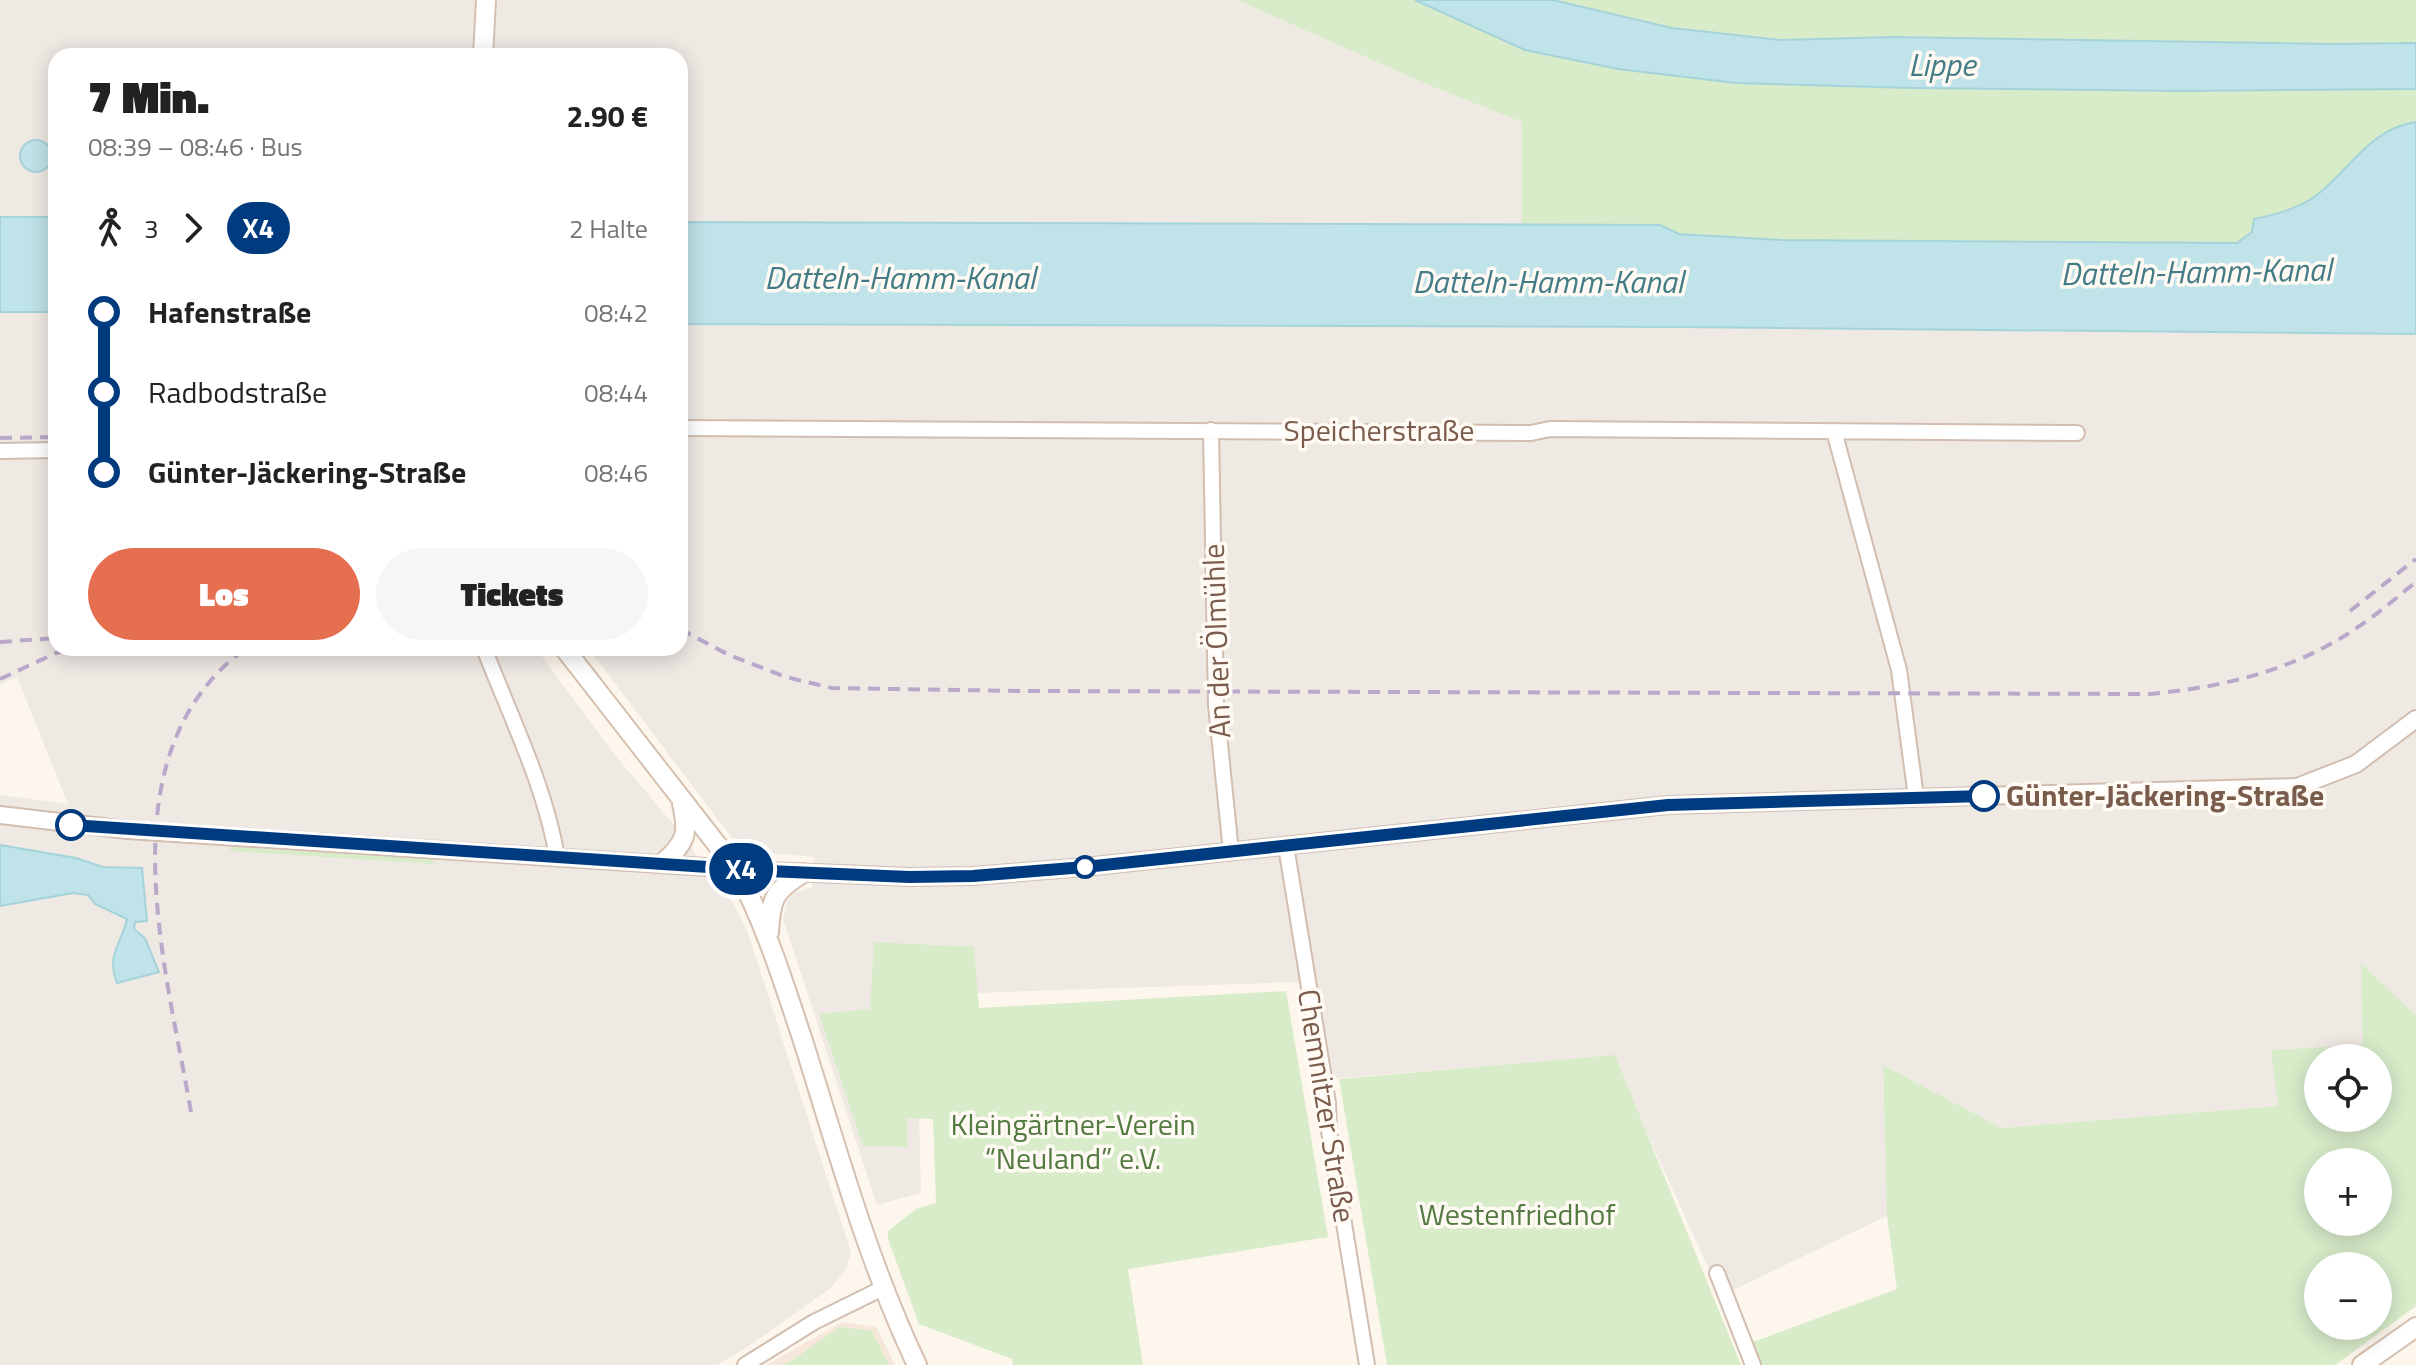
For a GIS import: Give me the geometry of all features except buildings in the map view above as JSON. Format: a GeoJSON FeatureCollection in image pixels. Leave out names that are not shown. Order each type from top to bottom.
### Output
{"type":"FeatureCollection","features":[{"type":"Feature","properties":{"kind":"main road"},"geometry":{"type":"LineString","coordinates":[[483,48],[486,0]]}},
{"type":"Feature","properties":{"kind":"main road"},"geometry":{"type":"LineString","coordinates":[[570,656],[736,869],[768,938],[883,1288],[917,1365]]}},
{"type":"Feature","properties":{"kind":"main road"},"geometry":{"type":"LineString","coordinates":[[663,863],[685,836],[686,821],[680,797]]}},
{"type":"Feature","properties":{"kind":"main road"},"geometry":{"type":"LineString","coordinates":[[768,938],[772,900],[787,883],[803,873]]}},
{"type":"Feature","properties":{"kind":"main road"},"geometry":{"type":"LineString","coordinates":[[2362,1365],[2416,1327]]}},
{"type":"Feature","properties":{"kind":"street","name":"Speicherstraße"},"geometry":{"type":"LineString","coordinates":[[688,428],[2077,433]]}},
{"type":"Feature","properties":{"kind":"street","name":"An der Ölmühle"},"geometry":{"type":"LineString","coordinates":[[1211,430],[1216,705],[1231,852]]}},
{"type":"Feature","properties":{"kind":"street"},"geometry":{"type":"LineString","coordinates":[[1834,431],[1899,670],[1916,797]]}},
{"type":"Feature","properties":{"kind":"street"},"geometry":{"type":"LineString","coordinates":[[0,451],[48,450]]}},
{"type":"Feature","properties":{"kind":"street"},"geometry":{"type":"LineString","coordinates":[[487,656],[553,829],[557,857]]}},
{"type":"Feature","properties":{"kind":"street"},"geometry":{"type":"LineString","coordinates":[[0,815],[128,830],[736,869],[909,877],[973,876],[1668,805],[2297,787],[2356,764],[2416,719]]}},
{"type":"Feature","properties":{"kind":"street","name":"Chemnitzer Straße"},"geometry":{"type":"LineString","coordinates":[[1286,846],[1367,1365]]}},
{"type":"Feature","properties":{"kind":"street"},"geometry":{"type":"LineString","coordinates":[[1717,1273],[1753,1365]]}},
{"type":"Feature","properties":{"kind":"street"},"geometry":{"type":"LineString","coordinates":[[745,1365],[814,1322],[883,1288]]}},
{"type":"Feature","properties":{"kind":"shaded area"},"geometry":{"type":"Polygon","coordinates":[[[0,0],[1237,0],[1431,86],[1523,122],[1522,225],[688,222],[688,48],[48,48],[48,217],[0,217],[0,0]]]}},
{"type":"Feature","properties":{"kind":"shaded area"},"geometry":{"type":"Polygon","coordinates":[[[0,312],[48,312],[48,656],[542,656],[610,749],[673,824],[733,903],[747,930],[851,1252],[846,1269],[832,1287],[717,1365],[0,1365],[0,795],[68,804],[17,677],[0,685],[0,312]]]}},
{"type":"Feature","properties":{"kind":"shaded area"},"geometry":{"type":"Polygon","coordinates":[[[688,324],[1678,327],[2416,334],[2416,1095],[2392,1072],[2392,1044],[2304,1044],[2304,1104],[2002,1128],[1883,1065],[1887,1216],[1721,1296],[1612,1056],[1315,1080],[1298,982],[916,995],[921,1193],[877,1205],[783,919],[788,899],[796,892],[812,888],[814,857],[748,851],[739,847],[594,656],[688,656],[688,324]]]}},
{"type":"Feature","properties":{"kind":"shaded area"},"geometry":{"type":"Polygon","coordinates":[[[842,1322],[876,1327],[895,1365],[766,1365],[842,1322]]]}},
{"type":"Feature","properties":{"kind":"green space"},"geometry":{"type":"Polygon","coordinates":[[[1237,0],[1415,0],[1526,50],[1618,69],[1912,88],[2182,91],[2416,89],[2416,122],[2385,134],[2310,200],[2287,211],[2254,219],[2253,232],[2237,243],[1780,240],[1679,234],[1660,225],[1522,225],[1522,122],[1431,86],[1237,0]]]}},
{"type":"Feature","properties":{"kind":"green space"},"geometry":{"type":"Polygon","coordinates":[[[1553,0],[2416,0],[2416,43],[1893,37],[1780,40],[1672,28],[1553,0]]]}},
{"type":"Feature","properties":{"kind":"green space"},"geometry":{"type":"Polygon","coordinates":[[[231,847],[432,859],[434,864],[230,851],[231,847]]]}},
{"type":"Feature","properties":{"kind":"green space","name":"Kleingärtner-Verein “Neuland” e.V."},"geometry":{"type":"Polygon","coordinates":[[[874,942],[974,947],[979,1008],[1286,991],[1328,1237],[1128,1269],[1143,1365],[1013,1365],[1012,1359],[919,1324],[888,1239],[888,1231],[916,1209],[936,1203],[933,1119],[907,1118],[907,1147],[863,1146],[819,1014],[870,1009],[874,942]]]}},
{"type":"Feature","properties":{"kind":"green space"},"geometry":{"type":"Polygon","coordinates":[[[2361,963],[2416,1016],[2416,1306],[2392,1323],[2392,1252],[2304,1252],[2304,1340],[2369,1340],[2335,1365],[1753,1365],[1745,1345],[1897,1289],[1887,1216],[1883,1065],[2002,1128],[2278,1106],[2271,1050],[2304,1048],[2304,1132],[2392,1132],[2392,1044],[2363,1044],[2361,963]]]}},
{"type":"Feature","properties":{"kind":"green space","name":"Westenfriedhof"},"geometry":{"type":"Polygon","coordinates":[[[1615,1055],[1741,1365],[1387,1365],[1339,1079],[1615,1055]]]}},
{"type":"Feature","properties":{"kind":"green space"},"geometry":{"type":"Polygon","coordinates":[[[840,1327],[872,1331],[889,1365],[785,1365],[840,1327]]]}},
{"type":"Feature","properties":{"kind":"water","name":"Lippe"},"geometry":{"type":"Polygon","coordinates":[[[1415,0],[1553,0],[1672,28],[1780,40],[1893,37],[2416,43],[2416,89],[2182,91],[1736,83],[1618,69],[1525,50],[1415,0]]]}},
{"type":"Feature","properties":{"kind":"water","name":"Datteln-Hamm-Kanal"},"geometry":{"type":"Polygon","coordinates":[[[2416,122],[2416,334],[1678,327],[688,324],[688,222],[1660,225],[1679,234],[1780,240],[2237,243],[2252,232],[2254,219],[2287,211],[2310,200],[2374,141],[2400,126],[2416,122]]]}},
{"type":"Feature","properties":{"kind":"water"},"geometry":{"type":"Polygon","coordinates":[[[36,140],[47,145],[47,167],[36,172],[25,167],[20,156],[25,145],[36,140]]]}},
{"type":"Feature","properties":{"kind":"water"},"geometry":{"type":"Polygon","coordinates":[[[0,217],[48,217],[48,312],[0,312],[0,217]]]}},
{"type":"Feature","properties":{"kind":"water"},"geometry":{"type":"Polygon","coordinates":[[[0,845],[76,858],[103,867],[142,868],[147,921],[135,922],[134,929],[145,938],[159,972],[117,983],[114,957],[127,919],[95,904],[88,895],[73,893],[0,906],[0,845]]]}},
{"type":"Feature","properties":{"kind":"railway"},"geometry":{"type":"LineString","coordinates":[[0,438],[48,437]]}},
{"type":"Feature","properties":{"kind":"railway"},"geometry":{"type":"LineString","coordinates":[[2350,611],[2416,559]]}},
{"type":"Feature","properties":{"kind":"railway"},"geometry":{"type":"LineString","coordinates":[[688,633],[729,655],[786,677],[832,688],[2150,694],[2232,681],[2310,655],[2365,622],[2416,582]]}},
{"type":"Feature","properties":{"kind":"railway"},"geometry":{"type":"LineString","coordinates":[[0,642],[48,639]]}},
{"type":"Feature","properties":{"kind":"railway"},"geometry":{"type":"LineString","coordinates":[[0,679],[50,656]]}},
{"type":"Feature","properties":{"kind":"railway"},"geometry":{"type":"LineString","coordinates":[[191,1112],[159,929],[155,865],[159,803],[173,745],[201,692],[238,656]]}},
{"type":"Feature","properties":{"kind":"bus line","name":"X4"},"geometry":{"type":"LineString","coordinates":[[71,825],[768,871],[909,877],[973,876],[1085,867],[1668,805],[1984,796]]}},
{"type":"Feature","properties":{"kind":"place","name":"Günter-Jäckering-Straße"},"geometry":{"type":"Point","coordinates":[1984,796]}}]}
